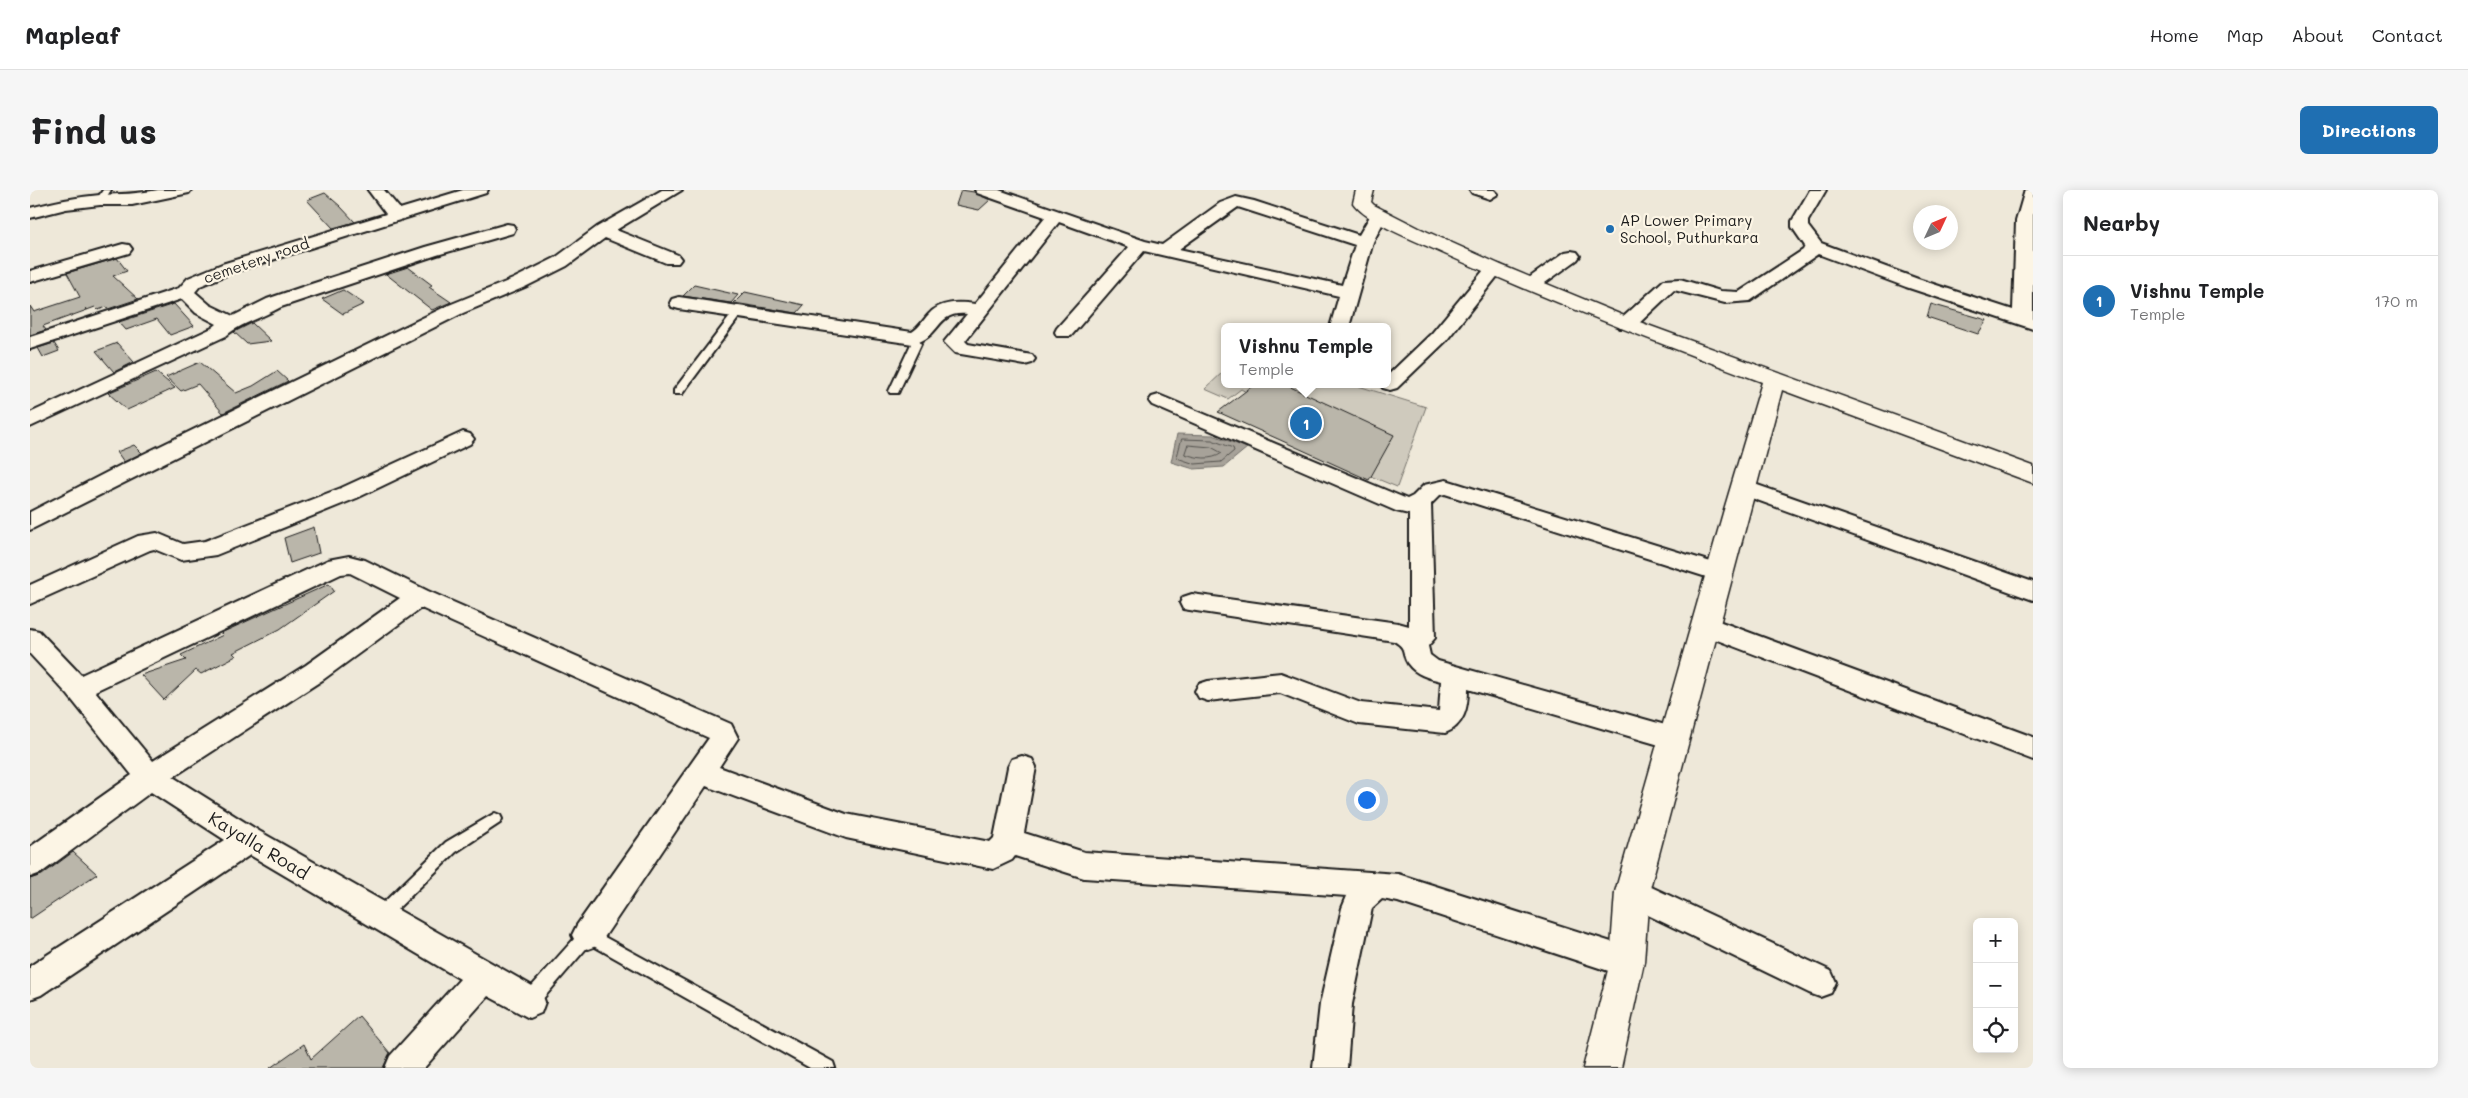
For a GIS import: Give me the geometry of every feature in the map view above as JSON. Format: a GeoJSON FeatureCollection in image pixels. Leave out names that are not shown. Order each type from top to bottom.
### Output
{"type":"FeatureCollection","features":[{"type":"Feature","properties":{"kind":"street"},"geometry":{"type":"LineString","coordinates":[[31,210],[68,197],[104,195],[141,199],[183,190]]}},
{"type":"Feature","properties":{"kind":"street"},"geometry":{"type":"LineString","coordinates":[[376,190],[396,215]]}},
{"type":"Feature","properties":{"kind":"street","name":"cemetery road"},"geometry":{"type":"LineString","coordinates":[[227,326],[226,320],[203,309],[185,292],[194,282],[210,274],[480,190]]}},
{"type":"Feature","properties":{"kind":"street"},"geometry":{"type":"LineString","coordinates":[[30,522],[129,470],[456,309],[544,270],[569,257],[603,231],[674,190]]}},
{"type":"Feature","properties":{"kind":"street"},"geometry":{"type":"LineString","coordinates":[[983,190],[1163,252],[1347,292]]}},
{"type":"Feature","properties":{"kind":"street"},"geometry":{"type":"LineString","coordinates":[[1365,190],[1362,203],[1379,215],[1494,269],[1627,324],[2033,475]]}},
{"type":"Feature","properties":{"kind":"street"},"geometry":{"type":"LineString","coordinates":[[1818,190],[1800,220],[1800,227],[1810,238],[1814,246],[1912,283],[2028,321],[2024,221],[2033,190]]}},
{"type":"Feature","properties":{"kind":"street"},"geometry":{"type":"LineString","coordinates":[[1163,252],[1226,206],[1232,196],[1248,204],[1364,242]]}},
{"type":"Feature","properties":{"kind":"street"},"geometry":{"type":"LineString","coordinates":[[1342,323],[1347,292],[1364,242],[1379,215]]}},
{"type":"Feature","properties":{"kind":"street"},"geometry":{"type":"LineString","coordinates":[[1025,359],[956,347],[954,342],[1055,216]]}},
{"type":"Feature","properties":{"kind":"street"},"geometry":{"type":"LineString","coordinates":[[30,421],[219,332],[227,326],[254,316],[274,303],[431,251],[507,229]]}},
{"type":"Feature","properties":{"kind":"street"},"geometry":{"type":"LineString","coordinates":[[603,231],[672,259]]}},
{"type":"Feature","properties":{"kind":"street"},"geometry":{"type":"LineString","coordinates":[[1064,332],[1140,245]]}},
{"type":"Feature","properties":{"kind":"street"},"geometry":{"type":"LineString","coordinates":[[1627,324],[1670,284],[1679,284],[1716,296],[1736,299],[1744,297],[1810,253],[1814,246]]}},
{"type":"Feature","properties":{"kind":"street"},"geometry":{"type":"LineString","coordinates":[[30,277],[123,249]]}},
{"type":"Feature","properties":{"kind":"street"},"geometry":{"type":"LineString","coordinates":[[1532,284],[1571,256]]}},
{"type":"Feature","properties":{"kind":"street"},"geometry":{"type":"LineString","coordinates":[[1391,383],[1439,337],[1494,269]]}},
{"type":"Feature","properties":{"kind":"street"},"geometry":{"type":"LineString","coordinates":[[30,343],[185,292]]}},
{"type":"Feature","properties":{"kind":"street"},"geometry":{"type":"LineString","coordinates":[[679,303],[913,338],[924,335],[940,313],[946,310],[958,308],[978,310]]}},
{"type":"Feature","properties":{"kind":"street"},"geometry":{"type":"LineString","coordinates":[[1602,1068],[1627,962],[1632,892],[1673,738],[1774,379]]}},
{"type":"Feature","properties":{"kind":"street"},"geometry":{"type":"LineString","coordinates":[[1159,401],[1404,506],[1412,507],[1420,504],[1430,490],[1437,486],[1446,487],[1719,573]]}},
{"type":"Feature","properties":{"kind":"street"},"geometry":{"type":"LineString","coordinates":[[30,595],[146,542],[157,541],[181,552],[208,549],[349,493],[463,439]]}},
{"type":"Feature","properties":{"kind":"street"},"geometry":{"type":"LineString","coordinates":[[1743,487],[2033,591]]}},
{"type":"Feature","properties":{"kind":"street"},"geometry":{"type":"LineString","coordinates":[[1420,504],[1422,638]]}},
{"type":"Feature","properties":{"kind":"street"},"geometry":{"type":"LineString","coordinates":[[77,688],[336,566],[349,564],[720,732],[724,738],[702,773],[588,935]]}},
{"type":"Feature","properties":{"kind":"street"},"geometry":{"type":"LineString","coordinates":[[30,864],[150,777],[315,672],[419,597]]}},
{"type":"Feature","properties":{"kind":"street"},"geometry":{"type":"LineString","coordinates":[[1192,603],[1398,632],[1414,640],[1418,647],[1418,659],[1423,664],[1454,675],[1673,738]]}},
{"type":"Feature","properties":{"kind":"street"},"geometry":{"type":"LineString","coordinates":[[1705,625],[2033,750]]}},
{"type":"Feature","properties":{"kind":"street","name":"Kayalla Road"},"geometry":{"type":"LineString","coordinates":[[30,638],[77,688],[150,777],[249,840],[529,1002]]}},
{"type":"Feature","properties":{"kind":"street"},"geometry":{"type":"LineString","coordinates":[[1208,691],[1281,683],[1359,714],[1445,722],[1450,719],[1453,712],[1454,675]]}},
{"type":"Feature","properties":{"kind":"street"},"geometry":{"type":"LineString","coordinates":[[702,773],[846,826],[993,856],[1002,851],[1008,841],[1022,767]]}},
{"type":"Feature","properties":{"kind":"street"},"geometry":{"type":"LineString","coordinates":[[30,984],[249,840]]}},
{"type":"Feature","properties":{"kind":"street"},"geometry":{"type":"LineString","coordinates":[[1008,841],[1084,865],[1398,888],[1627,962]]}},
{"type":"Feature","properties":{"kind":"street"},"geometry":{"type":"LineString","coordinates":[[1330,1068],[1336,1004],[1357,908],[1361,899],[1377,885]]}},
{"type":"Feature","properties":{"kind":"street"},"geometry":{"type":"LineString","coordinates":[[1632,892],[1820,982]]}},
{"type":"Feature","properties":{"kind":"street"},"geometry":{"type":"LineString","coordinates":[[402,1068],[484,976]]}},
{"type":"Feature","properties":{"kind":"lane"},"geometry":{"type":"LineString","coordinates":[[678,392],[738,312]]}},
{"type":"Feature","properties":{"kind":"lane"},"geometry":{"type":"LineString","coordinates":[[894,391],[916,344],[913,338]]}},
{"type":"Feature","properties":{"kind":"lane"},"geometry":{"type":"LineString","coordinates":[[380,916],[451,847],[495,819]]}},
{"type":"Feature","properties":{"kind":"lane"},"geometry":{"type":"LineString","coordinates":[[529,1002],[588,935],[827,1068]]}},
{"type":"Feature","properties":{"kind":"shaded area"},"geometry":{"type":"Polygon","coordinates":[[[1221,374],[1221,388],[1365,388],[1426,407],[1397,487],[1363,473],[1266,404],[1241,389],[1228,399],[1205,389],[1221,374]]]}},
{"type":"Feature","properties":{"kind":"water"},"geometry":{"type":"Polygon","coordinates":[[[1177,434],[1213,435],[1247,448],[1224,467],[1194,469],[1171,462],[1177,434]]]}},
{"type":"Feature","properties":{"kind":"building"},"geometry":{"type":"Polygon","coordinates":[[[961,190],[974,192],[990,200],[979,210],[956,205],[961,190]]]}},
{"type":"Feature","properties":{"kind":"building"},"geometry":{"type":"Polygon","coordinates":[[[325,193],[355,222],[333,228],[307,200],[325,193]]]}},
{"type":"Feature","properties":{"kind":"building"},"geometry":{"type":"Polygon","coordinates":[[[117,258],[127,271],[113,276],[138,299],[108,309],[107,307],[98,310],[95,307],[43,326],[46,330],[30,335],[30,306],[34,312],[80,297],[67,273],[117,258]]]}},
{"type":"Feature","properties":{"kind":"building"},"geometry":{"type":"Polygon","coordinates":[[[408,267],[432,285],[429,287],[451,302],[432,310],[386,274],[408,267]]]}},
{"type":"Feature","properties":{"kind":"building"},"geometry":{"type":"Polygon","coordinates":[[[694,285],[738,295],[731,303],[683,296],[694,285]]]}},
{"type":"Feature","properties":{"kind":"building"},"geometry":{"type":"Polygon","coordinates":[[[343,290],[364,304],[343,314],[322,299],[343,290]]]}},
{"type":"Feature","properties":{"kind":"building"},"geometry":{"type":"Polygon","coordinates":[[[745,292],[804,305],[797,313],[734,303],[745,292]]]}},
{"type":"Feature","properties":{"kind":"building"},"geometry":{"type":"Polygon","coordinates":[[[174,304],[194,326],[170,335],[157,319],[126,330],[119,322],[174,304]]]}},
{"type":"Feature","properties":{"kind":"building"},"geometry":{"type":"Polygon","coordinates":[[[1931,304],[1987,320],[1978,334],[1927,317],[1931,304]]]}},
{"type":"Feature","properties":{"kind":"building"},"geometry":{"type":"Polygon","coordinates":[[[252,323],[271,341],[247,344],[234,332],[252,323]]]}},
{"type":"Feature","properties":{"kind":"building"},"geometry":{"type":"Polygon","coordinates":[[[54,343],[59,351],[43,357],[38,348],[54,343]]]}},
{"type":"Feature","properties":{"kind":"building"},"geometry":{"type":"Polygon","coordinates":[[[117,343],[134,362],[114,372],[96,351],[117,343]]]}},
{"type":"Feature","properties":{"kind":"building"},"geometry":{"type":"Polygon","coordinates":[[[200,362],[236,393],[253,386],[277,371],[288,381],[223,413],[198,384],[181,391],[166,377],[200,362]]]}},
{"type":"Feature","properties":{"kind":"building"},"geometry":{"type":"Polygon","coordinates":[[[156,372],[175,388],[127,410],[108,393],[156,372]]]}},
{"type":"Feature","properties":{"kind":"building"},"geometry":{"type":"Polygon","coordinates":[[[1250,388],[1293,388],[1394,435],[1369,480],[1218,412],[1250,388]]]}},
{"type":"Feature","properties":{"kind":"building"},"geometry":{"type":"Polygon","coordinates":[[[134,445],[142,453],[124,462],[117,452],[134,445]]]}},
{"type":"Feature","properties":{"kind":"building"},"geometry":{"type":"Polygon","coordinates":[[[314,527],[319,553],[290,563],[284,538],[314,527]]]}},
{"type":"Feature","properties":{"kind":"building"},"geometry":{"type":"Polygon","coordinates":[[[329,584],[334,591],[280,629],[233,653],[236,656],[201,674],[196,670],[164,700],[141,675],[186,660],[181,655],[223,635],[221,633],[329,584]]]}},
{"type":"Feature","properties":{"kind":"building"},"geometry":{"type":"Polygon","coordinates":[[[73,852],[97,874],[30,919],[30,879],[42,875],[73,852]]]}},
{"type":"Feature","properties":{"kind":"building"},"geometry":{"type":"Polygon","coordinates":[[[359,1016],[390,1053],[383,1068],[270,1068],[304,1044],[311,1059],[359,1016]]]}},
{"type":"Feature","properties":{"kind":"place","name":"AP Lower Primary School, Puthurkara"},"geometry":{"type":"Point","coordinates":[1610,229]}},
{"type":"Feature","properties":{"kind":"place","name":"Vishnu Temple"},"geometry":{"type":"Point","coordinates":[1306,423]}}]}
